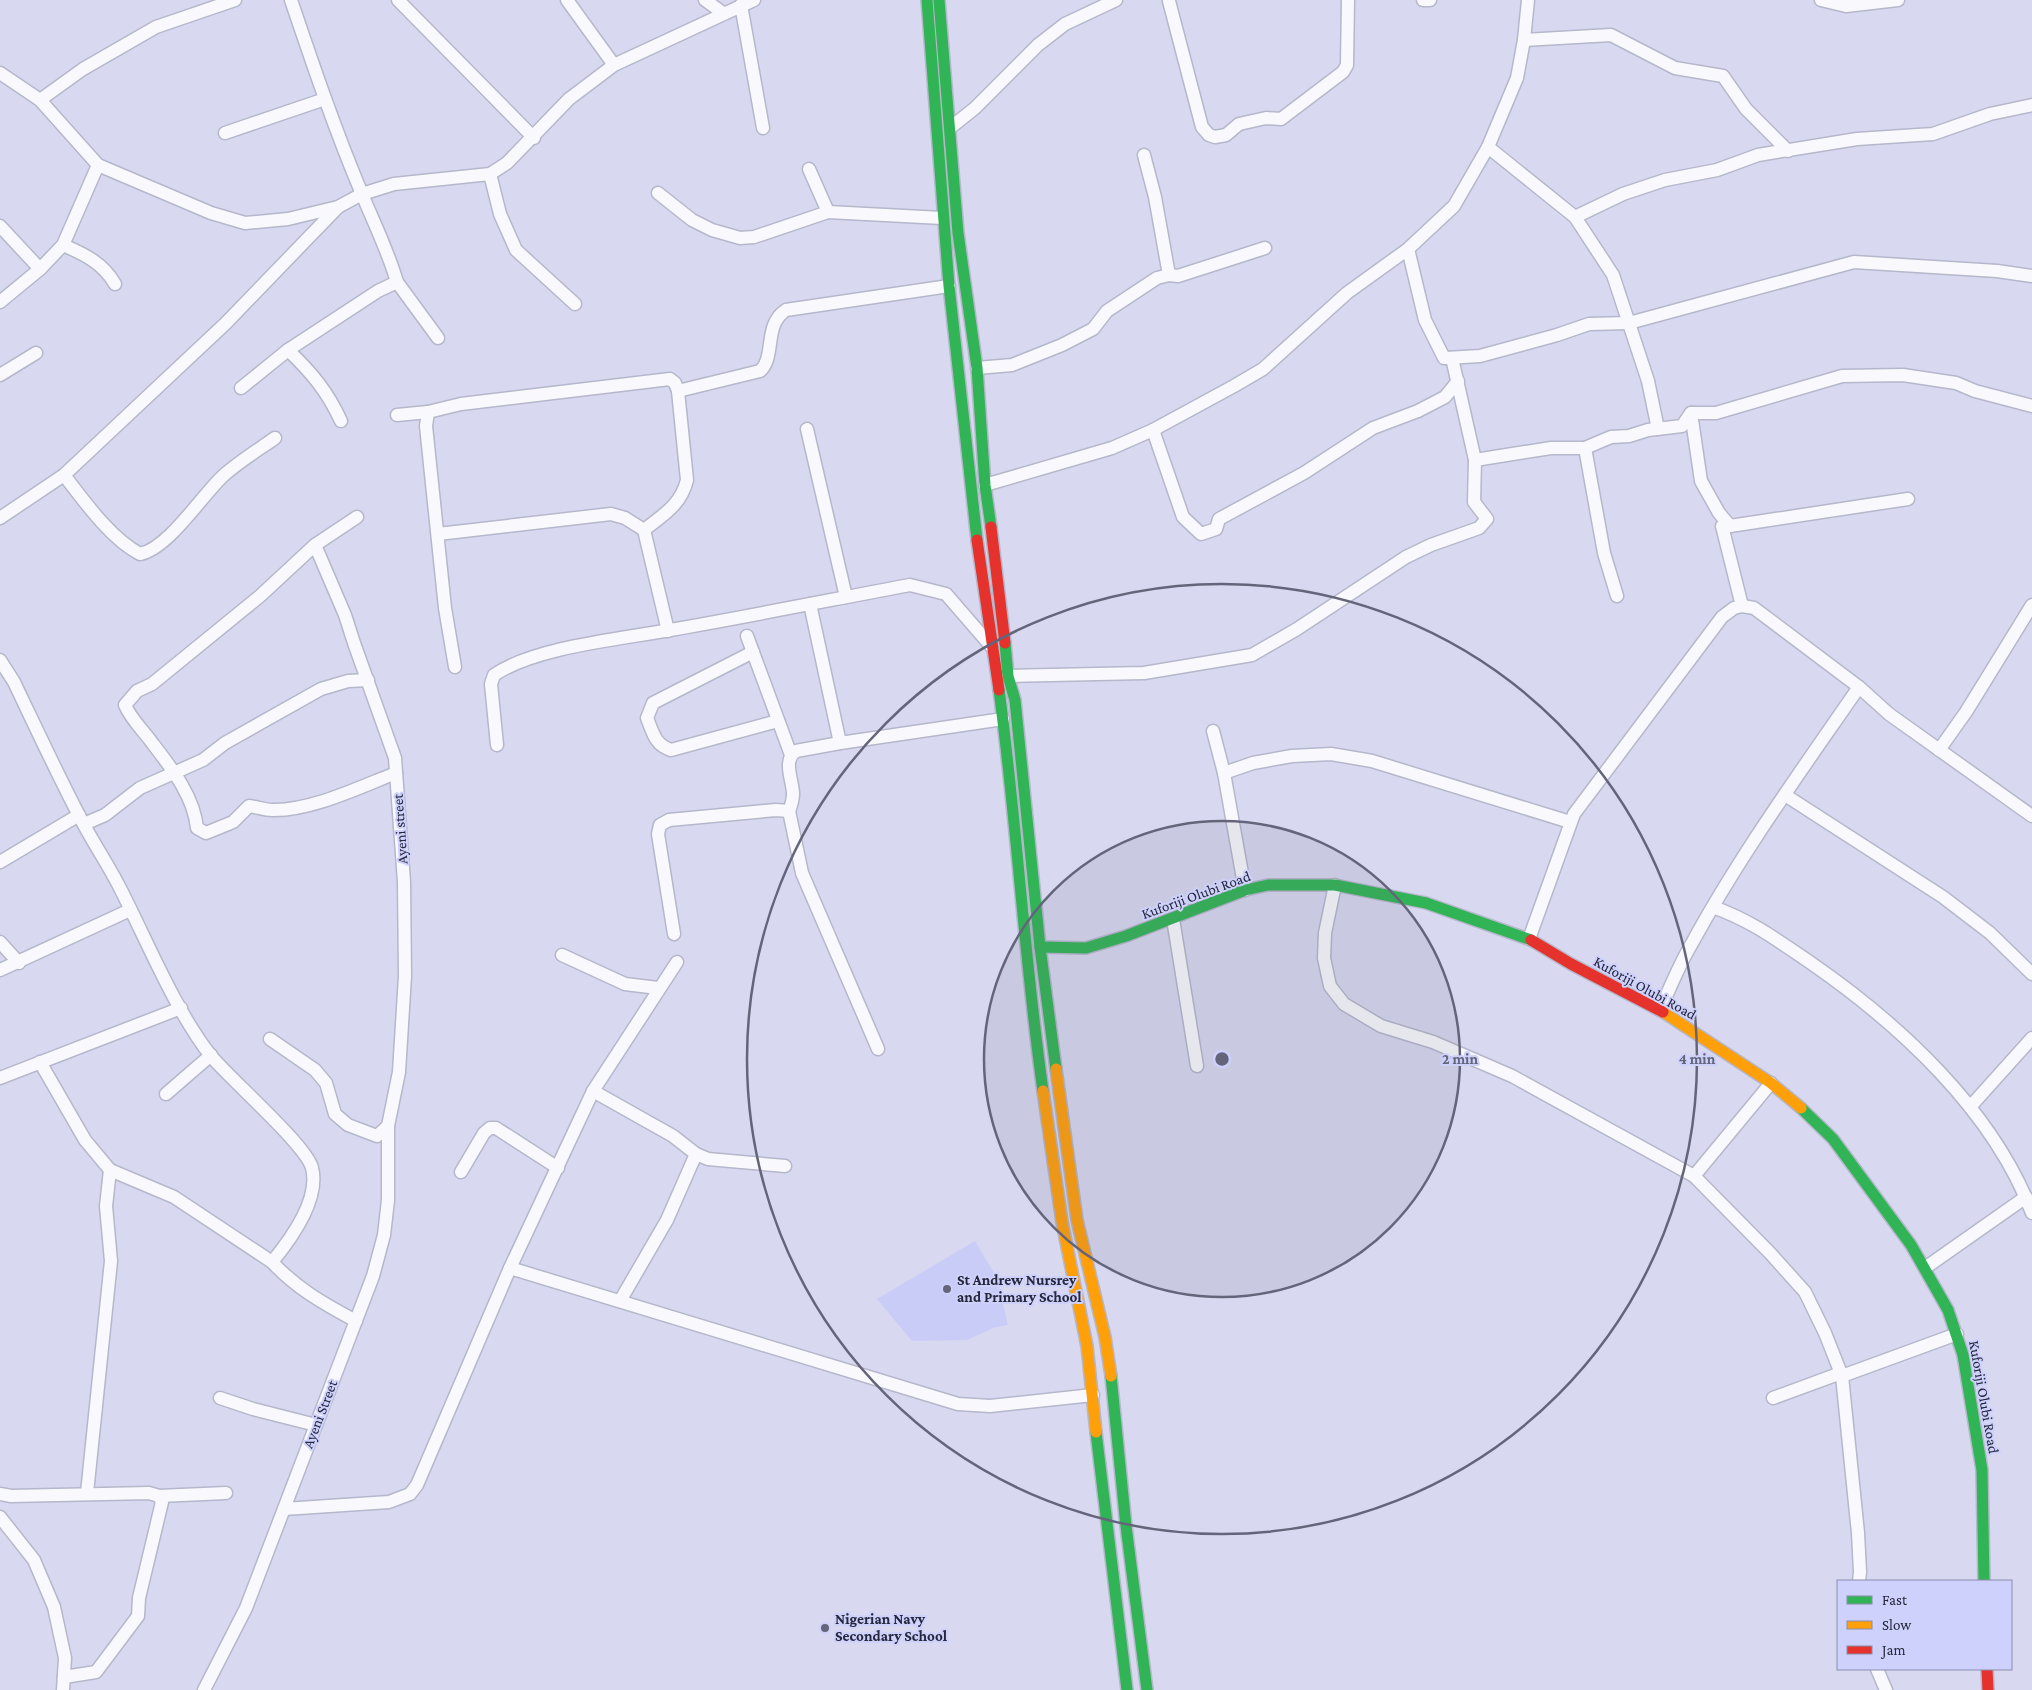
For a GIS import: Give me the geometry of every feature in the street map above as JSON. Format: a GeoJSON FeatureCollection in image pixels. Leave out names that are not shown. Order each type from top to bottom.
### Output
{"type":"FeatureCollection","features":[{"type":"Feature","properties":{"kind":"main road"},"geometry":{"type":"LineString","coordinates":[[927,0],[942,218],[949,286],[991,646],[1003,720],[1035,1035],[1062,1222],[1087,1346],[1094,1395],[1107,1535],[1127,1690]]}},
{"type":"Feature","properties":{"kind":"main road"},"geometry":{"type":"LineString","coordinates":[[939,0],[958,233],[976,368],[985,485],[1003,621],[1008,676],[1015,700],[1040,948],[1077,1220],[1093,1281],[1107,1354],[1147,1690]]}},
{"type":"Feature","properties":{"kind":"main road"},"geometry":{"type":"LineString","coordinates":[[1012,800],[1025,799]]}},
{"type":"Feature","properties":{"kind":"main road","name":"Kuforiji Olubi Road"},"geometry":{"type":"LineString","coordinates":[[1040,948],[1086,948],[1173,919],[1245,890],[1268,885],[1291,883],[1335,885],[1426,903],[1508,933],[1529,938],[1571,964],[1660,1010],[1771,1083],[1794,1101],[1832,1139],[1911,1245],[1948,1310],[1963,1355],[1982,1470],[1984,1580]]}},
{"type":"Feature","properties":{"kind":"main road"},"geometry":{"type":"LineString","coordinates":[[1062,1222],[1077,1220]]}},
{"type":"Feature","properties":{"kind":"main road"},"geometry":{"type":"LineString","coordinates":[[1987,1670],[1988,1690]]}},
{"type":"Feature","properties":{"kind":"street"},"geometry":{"type":"LineString","coordinates":[[40,100],[83,69],[156,27],[235,0]]}},
{"type":"Feature","properties":{"kind":"street"},"geometry":{"type":"LineString","coordinates":[[291,0],[325,99],[362,194],[386,244],[397,282],[438,338]]}},
{"type":"Feature","properties":{"kind":"street"},"geometry":{"type":"LineString","coordinates":[[400,0],[534,138]]}},
{"type":"Feature","properties":{"kind":"street"},"geometry":{"type":"LineString","coordinates":[[567,0],[614,65]]}},
{"type":"Feature","properties":{"kind":"street"},"geometry":{"type":"LineString","coordinates":[[705,0],[723,13]]}},
{"type":"Feature","properties":{"kind":"street"},"geometry":{"type":"LineString","coordinates":[[0,72],[40,100],[98,165],[210,213],[245,223],[288,219],[338,207],[362,194],[394,184],[490,174],[507,163],[534,138],[569,99],[614,65],[754,0]]}},
{"type":"Feature","properties":{"kind":"street"},"geometry":{"type":"LineString","coordinates":[[950,128],[974,108],[1038,45],[1065,24],[1116,0]]}},
{"type":"Feature","properties":{"kind":"street"},"geometry":{"type":"LineString","coordinates":[[1171,0],[1202,127],[1209,135],[1215,137],[1226,135],[1239,124],[1266,118],[1282,119],[1343,72],[1346,64],[1348,0]]}},
{"type":"Feature","properties":{"kind":"street"},"geometry":{"type":"LineString","coordinates":[[1423,0],[1430,0]]}},
{"type":"Feature","properties":{"kind":"street"},"geometry":{"type":"LineString","coordinates":[[985,485],[1112,448],[1153,430],[1263,369],[1346,293],[1408,249],[1454,206],[1488,147],[1517,78],[1524,40],[1528,0]]}},
{"type":"Feature","properties":{"kind":"street"},"geometry":{"type":"LineString","coordinates":[[1821,0],[1846,6],[1898,0]]}},
{"type":"Feature","properties":{"kind":"street"},"geometry":{"type":"LineString","coordinates":[[741,5],[763,128]]}},
{"type":"Feature","properties":{"kind":"street"},"geometry":{"type":"LineString","coordinates":[[1524,40],[1611,35],[1675,68],[1723,76],[1746,110],[1788,151]]}},
{"type":"Feature","properties":{"kind":"street"},"geometry":{"type":"LineString","coordinates":[[225,133],[325,99]]}},
{"type":"Feature","properties":{"kind":"street"},"geometry":{"type":"LineString","coordinates":[[1575,217],[1623,194],[1665,180],[1717,170],[1758,155],[1857,139],[1933,134],[1990,114],[2032,105]]}},
{"type":"Feature","properties":{"kind":"street"},"geometry":{"type":"LineString","coordinates":[[1488,147],[1575,217],[1613,275],[1648,382],[1658,429]]}},
{"type":"Feature","properties":{"kind":"street"},"geometry":{"type":"LineString","coordinates":[[1144,155],[1155,196],[1169,275]]}},
{"type":"Feature","properties":{"kind":"street"},"geometry":{"type":"LineString","coordinates":[[0,302],[40,269],[63,244],[98,165]]}},
{"type":"Feature","properties":{"kind":"street"},"geometry":{"type":"LineString","coordinates":[[809,169],[828,212]]}},
{"type":"Feature","properties":{"kind":"street"},"geometry":{"type":"LineString","coordinates":[[490,174],[500,214],[516,250],[575,304]]}},
{"type":"Feature","properties":{"kind":"street"},"geometry":{"type":"LineString","coordinates":[[658,193],[692,220],[712,230],[740,238],[754,237],[828,212],[942,218]]}},
{"type":"Feature","properties":{"kind":"street"},"geometry":{"type":"LineString","coordinates":[[1,515],[64,475],[226,323],[338,207]]}},
{"type":"Feature","properties":{"kind":"street"},"geometry":{"type":"LineString","coordinates":[[0,226],[40,269]]}},
{"type":"Feature","properties":{"kind":"street"},"geometry":{"type":"LineString","coordinates":[[63,244],[94,261],[108,272],[114,284]]}},
{"type":"Feature","properties":{"kind":"street"},"geometry":{"type":"LineString","coordinates":[[976,368],[1012,365],[1062,345],[1093,329],[1107,311],[1156,278],[1169,275],[1178,276],[1265,248]]}},
{"type":"Feature","properties":{"kind":"street"},"geometry":{"type":"LineString","coordinates":[[1408,249],[1425,320],[1444,358]]}},
{"type":"Feature","properties":{"kind":"street"},"geometry":{"type":"LineString","coordinates":[[1444,358],[1480,356],[1557,335],[1589,324],[1629,323],[1854,262],[1997,271],[2032,276]]}},
{"type":"Feature","properties":{"kind":"street"},"geometry":{"type":"LineString","coordinates":[[241,388],[288,350],[378,291],[397,282]]}},
{"type":"Feature","properties":{"kind":"street"},"geometry":{"type":"LineString","coordinates":[[678,391],[760,371],[766,360],[775,321],[786,310],[949,286]]}},
{"type":"Feature","properties":{"kind":"street"},"geometry":{"type":"LineString","coordinates":[[288,350],[320,383],[329,396],[341,421]]}},
{"type":"Feature","properties":{"kind":"street"},"geometry":{"type":"LineString","coordinates":[[0,375],[36,353]]}},
{"type":"Feature","properties":{"kind":"street"},"geometry":{"type":"LineString","coordinates":[[1008,676],[1144,674],[1252,655],[1297,629],[1406,557],[1431,545],[1479,528],[1487,519],[1474,502],[1475,460],[1452,358],[1444,358]]}},
{"type":"Feature","properties":{"kind":"street"},"geometry":{"type":"LineString","coordinates":[[1690,413],[1716,413],[1842,376],[1903,375],[1956,383],[1975,391],[2032,406]]}},
{"type":"Feature","properties":{"kind":"street"},"geometry":{"type":"LineString","coordinates":[[398,415],[428,412],[461,404],[670,379],[675,383],[678,391],[687,480],[684,494],[675,506],[644,530]]}},
{"type":"Feature","properties":{"kind":"street"},"geometry":{"type":"LineString","coordinates":[[1153,430],[1183,517],[1202,534],[1216,529],[1220,519],[1304,473],[1373,428],[1418,411],[1445,396],[1458,382]]}},
{"type":"Feature","properties":{"kind":"street"},"geometry":{"type":"LineString","coordinates":[[428,412],[426,426],[445,608],[455,667]]}},
{"type":"Feature","properties":{"kind":"street"},"geometry":{"type":"LineString","coordinates":[[1475,460],[1551,448],[1585,448],[1611,437],[1629,436],[1658,429],[1682,426],[1690,413]]}},
{"type":"Feature","properties":{"kind":"street"},"geometry":{"type":"LineString","coordinates":[[1690,413],[1701,482],[1719,513],[1730,526]]}},
{"type":"Feature","properties":{"kind":"street"},"geometry":{"type":"LineString","coordinates":[[807,429],[846,597]]}},
{"type":"Feature","properties":{"kind":"street"},"geometry":{"type":"LineString","coordinates":[[64,475],[92,511],[124,543],[140,554],[148,552],[162,542],[224,475],[275,438]]}},
{"type":"Feature","properties":{"kind":"street"},"geometry":{"type":"LineString","coordinates":[[1585,448],[1604,553],[1617,596]]}},
{"type":"Feature","properties":{"kind":"street"},"geometry":{"type":"LineString","coordinates":[[1742,606],[1722,526],[1908,498]]}},
{"type":"Feature","properties":{"kind":"street"},"geometry":{"type":"LineString","coordinates":[[438,534],[611,514],[625,518],[644,530],[668,631]]}},
{"type":"Feature","properties":{"kind":"street"},"geometry":{"type":"LineString","coordinates":[[357,517],[315,545],[231,620],[152,684],[130,697],[125,705],[130,717],[172,771],[190,801],[195,814],[197,828],[206,834],[233,822],[249,806],[272,810],[305,805],[336,797],[396,773]]}},
{"type":"Feature","properties":{"kind":"street","name":"Ayeni street"},"geometry":{"type":"LineString","coordinates":[[315,545],[346,614],[354,643],[395,758],[404,882],[405,976],[399,1072],[388,1126]]}},
{"type":"Feature","properties":{"kind":"street"},"geometry":{"type":"LineString","coordinates":[[497,745],[491,684],[494,675],[518,662],[613,639],[668,631],[910,585],[946,594],[991,646]]}},
{"type":"Feature","properties":{"kind":"street"},"geometry":{"type":"LineString","coordinates":[[810,604],[840,743]]}},
{"type":"Feature","properties":{"kind":"street"},"geometry":{"type":"LineString","coordinates":[[1939,750],[1966,712],[2032,605]]}},
{"type":"Feature","properties":{"kind":"street"},"geometry":{"type":"LineString","coordinates":[[1529,938],[1570,822],[1722,618],[1734,608],[1742,606],[1754,608],[1779,625],[1889,714],[2032,816]]}},
{"type":"Feature","properties":{"kind":"street"},"geometry":{"type":"LineString","coordinates":[[746,636],[791,755],[788,763],[793,795],[789,811],[802,872],[878,1049]]}},
{"type":"Feature","properties":{"kind":"street"},"geometry":{"type":"LineString","coordinates":[[753,652],[653,703],[647,718],[661,746],[671,750],[778,721]]}},
{"type":"Feature","properties":{"kind":"street"},"geometry":{"type":"LineString","coordinates":[[0,660],[14,682],[81,819],[181,1008],[211,1055],[299,1148],[312,1166],[314,1179],[305,1213],[289,1241],[272,1262]]}},
{"type":"Feature","properties":{"kind":"street"},"geometry":{"type":"LineString","coordinates":[[0,862],[81,819],[105,815],[140,788],[172,771],[203,760],[225,743],[321,689],[348,681],[368,680]]}},
{"type":"Feature","properties":{"kind":"street"},"geometry":{"type":"LineString","coordinates":[[1660,1010],[1690,946],[1713,907],[1785,795],[1858,687]]}},
{"type":"Feature","properties":{"kind":"street"},"geometry":{"type":"LineString","coordinates":[[791,755],[810,747],[1003,720]]}},
{"type":"Feature","properties":{"kind":"street"},"geometry":{"type":"LineString","coordinates":[[1213,731],[1224,773],[1245,890]]}},
{"type":"Feature","properties":{"kind":"street"},"geometry":{"type":"LineString","coordinates":[[1224,773],[1253,763],[1273,759],[1331,754],[1372,761],[1570,822]]}},
{"type":"Feature","properties":{"kind":"street"},"geometry":{"type":"LineString","coordinates":[[1785,795],[1943,897],[1990,933],[2032,974]]}},
{"type":"Feature","properties":{"kind":"street"},"geometry":{"type":"LineString","coordinates":[[674,934],[658,834],[660,825],[669,820],[776,810],[789,811]]}},
{"type":"Feature","properties":{"kind":"street"},"geometry":{"type":"LineString","coordinates":[[1335,885],[1325,934],[1324,958],[1330,986],[1344,1004],[1382,1026],[1433,1042],[1512,1076],[1694,1176],[1770,1253],[1805,1292],[1842,1374],[1858,1533],[1859,1580]]}},
{"type":"Feature","properties":{"kind":"street"},"geometry":{"type":"LineString","coordinates":[[1713,907],[1742,918],[1762,929],[1837,981],[1897,1029],[1970,1107],[2001,1153],[2026,1197],[2032,1213]]}},
{"type":"Feature","properties":{"kind":"street"},"geometry":{"type":"LineString","coordinates":[[0,970],[19,963],[46,948],[84,933],[130,910]]}},
{"type":"Feature","properties":{"kind":"street"},"geometry":{"type":"LineString","coordinates":[[1173,919],[1196,1066]]}},
{"type":"Feature","properties":{"kind":"street"},"geometry":{"type":"LineString","coordinates":[[0,942],[19,963]]}},
{"type":"Feature","properties":{"kind":"street"},"geometry":{"type":"LineString","coordinates":[[562,955],[625,984],[658,988]]}},
{"type":"Feature","properties":{"kind":"street"},"geometry":{"type":"LineString","coordinates":[[284,1509],[389,1502],[410,1494],[417,1484],[510,1268],[593,1091],[658,988],[677,962]]}},
{"type":"Feature","properties":{"kind":"street"},"geometry":{"type":"LineString","coordinates":[[0,1078],[181,1008]]}},
{"type":"Feature","properties":{"kind":"street"},"geometry":{"type":"LineString","coordinates":[[1970,1107],[2032,1038]]}},
{"type":"Feature","properties":{"kind":"street"},"geometry":{"type":"LineString","coordinates":[[270,1039],[315,1070],[326,1083],[336,1114],[348,1125],[377,1136],[388,1126]]}},
{"type":"Feature","properties":{"kind":"street"},"geometry":{"type":"LineString","coordinates":[[166,1094],[211,1055]]}},
{"type":"Feature","properties":{"kind":"street"},"geometry":{"type":"LineString","coordinates":[[40,1062],[85,1140],[110,1170],[174,1197],[272,1262],[285,1276],[313,1298],[356,1321]]}},
{"type":"Feature","properties":{"kind":"street"},"geometry":{"type":"LineString","coordinates":[[1694,1176],[1771,1083]]}},
{"type":"Feature","properties":{"kind":"street"},"geometry":{"type":"LineString","coordinates":[[593,1091],[673,1136],[696,1154],[708,1159],[785,1166]]}},
{"type":"Feature","properties":{"kind":"street","name":"Ayeni Street"},"geometry":{"type":"LineString","coordinates":[[204,1690],[246,1608],[373,1276],[384,1235],[388,1200],[388,1126]]}},
{"type":"Feature","properties":{"kind":"street"},"geometry":{"type":"LineString","coordinates":[[461,1172],[484,1133],[490,1128],[496,1128],[558,1168]]}},
{"type":"Feature","properties":{"kind":"street"},"geometry":{"type":"LineString","coordinates":[[620,1301],[667,1220],[696,1154]]}},
{"type":"Feature","properties":{"kind":"street"},"geometry":{"type":"LineString","coordinates":[[87,1493],[111,1262],[106,1206],[110,1170]]}},
{"type":"Feature","properties":{"kind":"street"},"geometry":{"type":"LineString","coordinates":[[1925,1268],[2026,1197]]}},
{"type":"Feature","properties":{"kind":"street"},"geometry":{"type":"LineString","coordinates":[[510,1268],[958,1404],[990,1406],[1094,1395]]}},
{"type":"Feature","properties":{"kind":"street"},"geometry":{"type":"LineString","coordinates":[[1773,1398],[1957,1334]]}},
{"type":"Feature","properties":{"kind":"street"},"geometry":{"type":"LineString","coordinates":[[220,1398],[252,1409],[316,1425]]}},
{"type":"Feature","properties":{"kind":"street"},"geometry":{"type":"LineString","coordinates":[[0,1494],[11,1496],[150,1493],[159,1496],[226,1493]]}},
{"type":"Feature","properties":{"kind":"street"},"geometry":{"type":"LineString","coordinates":[[0,1517],[34,1560],[54,1607],[65,1658],[64,1684],[96,1672],[138,1616],[139,1598],[162,1502],[159,1496]]}},
{"type":"Feature","properties":{"kind":"street"},"geometry":{"type":"LineString","coordinates":[[1877,1670],[1886,1690]]}},
{"type":"Feature","properties":{"kind":"shaded area","name":"St Andrew Nursrey and Primary School"},"geometry":{"type":"Polygon","coordinates":[[[975,1241],[997,1278],[1008,1325],[993,1328],[967,1340],[912,1341],[877,1299],[975,1241]]]}},
{"type":"Feature","properties":{"kind":"traffic: fast"},"geometry":{"type":"LineString","coordinates":[[927,0],[949,286],[977,540]]}},
{"type":"Feature","properties":{"kind":"traffic: fast"},"geometry":{"type":"LineString","coordinates":[[939,0],[958,233],[977,368],[985,485],[991,527]]}},
{"type":"Feature","properties":{"kind":"traffic: fast"},"geometry":{"type":"LineString","coordinates":[[1005,643],[1008,676],[1015,700],[1040,947],[1056,1069]]}},
{"type":"Feature","properties":{"kind":"traffic: fast"},"geometry":{"type":"LineString","coordinates":[[999,690],[1036,1041],[1043,1091]]}},
{"type":"Feature","properties":{"kind":"traffic: fast"},"geometry":{"type":"LineString","coordinates":[[1040,947],[1086,948],[1126,936],[1245,890],[1268,885],[1335,885],[1426,903],[1531,940]]}},
{"type":"Feature","properties":{"kind":"traffic: fast"},"geometry":{"type":"LineString","coordinates":[[1801,1108],[1833,1139],[1911,1245],[1948,1310],[1963,1355],[1982,1470],[1984,1580]]}},
{"type":"Feature","properties":{"kind":"traffic: fast"},"geometry":{"type":"LineString","coordinates":[[1111,1376],[1126,1526],[1147,1690]]}},
{"type":"Feature","properties":{"kind":"traffic: fast"},"geometry":{"type":"LineString","coordinates":[[1096,1432],[1127,1690]]}},
{"type":"Feature","properties":{"kind":"traffic: slow"},"geometry":{"type":"LineString","coordinates":[[1663,1012],[1771,1083],[1801,1108]]}},
{"type":"Feature","properties":{"kind":"traffic: slow"},"geometry":{"type":"LineString","coordinates":[[1056,1069],[1077,1220],[1105,1337],[1111,1376]]}},
{"type":"Feature","properties":{"kind":"traffic: slow"},"geometry":{"type":"LineString","coordinates":[[1043,1091],[1062,1222],[1087,1346],[1096,1432]]}},
{"type":"Feature","properties":{"kind":"traffic: jam"},"geometry":{"type":"LineString","coordinates":[[991,527],[1005,643]]}},
{"type":"Feature","properties":{"kind":"traffic: jam"},"geometry":{"type":"LineString","coordinates":[[977,540],[999,690]]}},
{"type":"Feature","properties":{"kind":"traffic: jam"},"geometry":{"type":"LineString","coordinates":[[1531,940],[1571,964],[1663,1012]]}},
{"type":"Feature","properties":{"kind":"traffic: jam"},"geometry":{"type":"LineString","coordinates":[[1987,1670],[1988,1690]]}},
{"type":"Feature","properties":{"kind":"place","name":"St Andrew Nursrey and Primary School"},"geometry":{"type":"Point","coordinates":[947,1289]}},
{"type":"Feature","properties":{"kind":"place","name":"Nigerian Navy Secondary School"},"geometry":{"type":"Point","coordinates":[825,1628]}}]}
